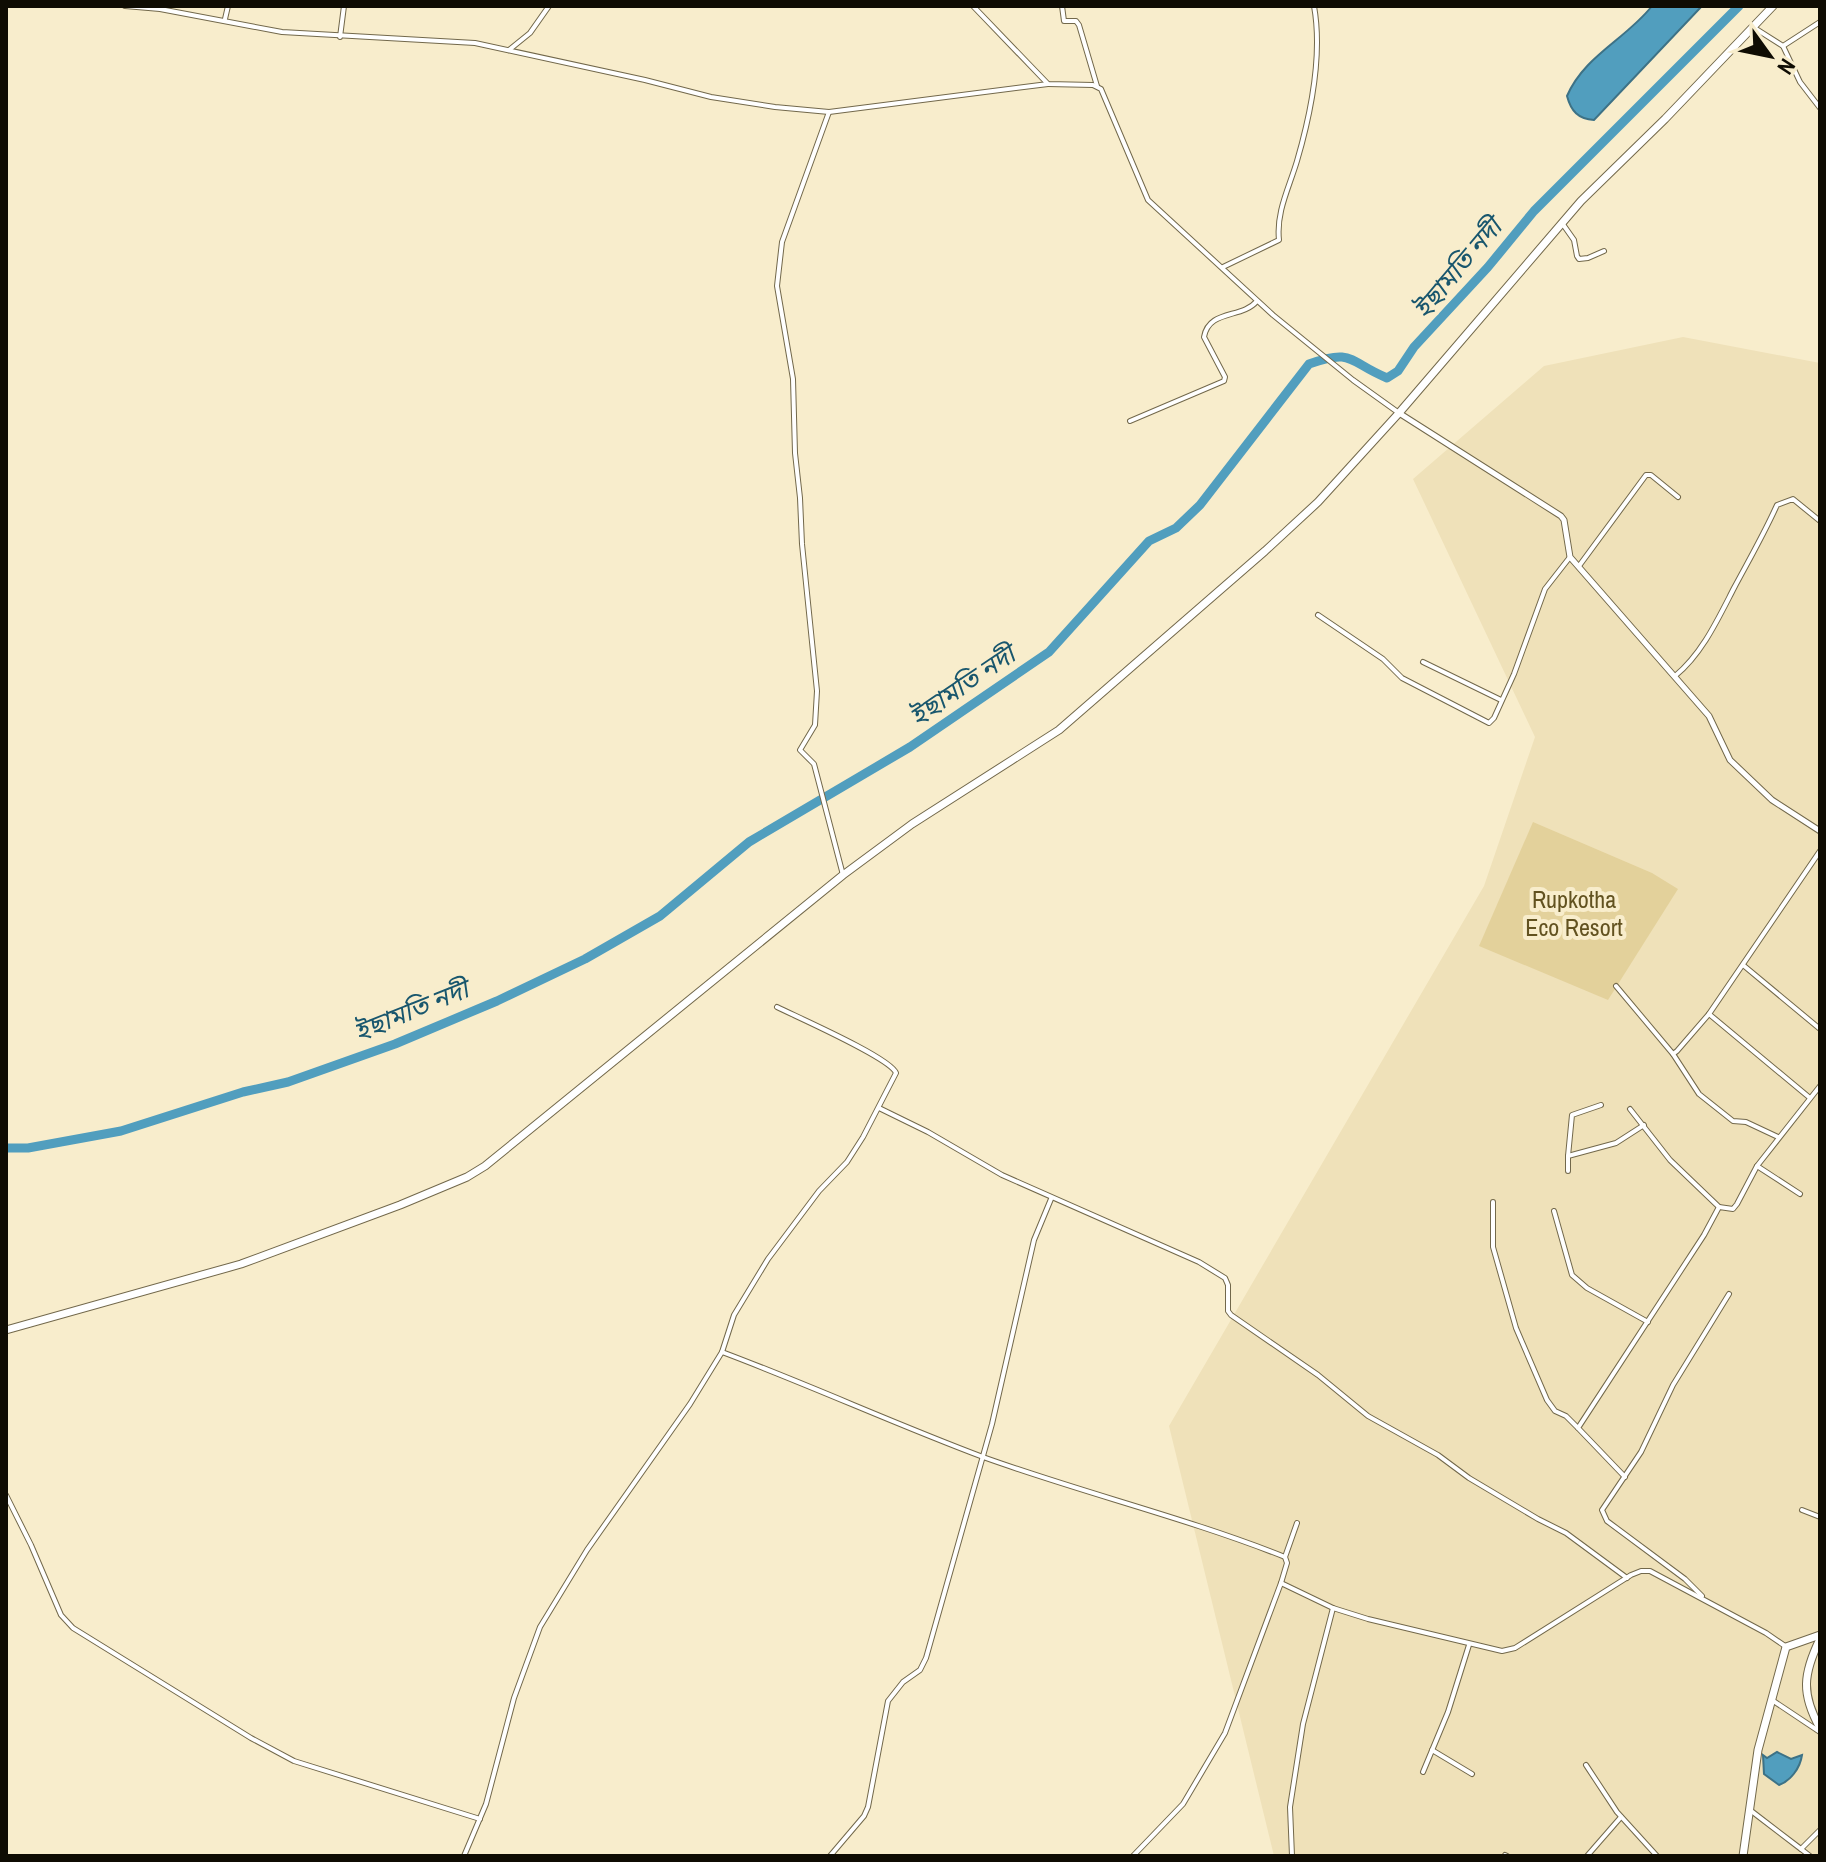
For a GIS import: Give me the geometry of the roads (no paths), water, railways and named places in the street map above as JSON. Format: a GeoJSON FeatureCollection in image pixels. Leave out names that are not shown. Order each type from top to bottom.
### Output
{"type":"FeatureCollection","features":[{"type":"Feature","properties":{"kind":"main road"},"geometry":{"type":"LineString","coordinates":[[6,1330],[241,1264],[467,1177],[485,1166],[843,875],[912,824],[1078,715],[1308,512],[1399,413],[1562,223],[1773,6]]}},
{"type":"Feature","properties":{"kind":"main road"},"geometry":{"type":"LineString","coordinates":[[1743,1856],[1758,1750],[1786,1647],[1820,1637]]}},
{"type":"Feature","properties":{"kind":"main road"},"geometry":{"type":"LineString","coordinates":[[1820,1637],[1807,1674],[1805,1694],[1820,1730]]}},
{"type":"Feature","properties":{"kind":"street"},"geometry":{"type":"LineString","coordinates":[[125,6],[160,9],[282,32],[475,43],[711,97],[829,112],[1048,84],[1097,86]]}},
{"type":"Feature","properties":{"kind":"street"},"geometry":{"type":"LineString","coordinates":[[225,20],[228,6]]}},
{"type":"Feature","properties":{"kind":"street"},"geometry":{"type":"LineString","coordinates":[[340,37],[344,6]]}},
{"type":"Feature","properties":{"kind":"street"},"geometry":{"type":"LineString","coordinates":[[509,50],[530,33],[549,6]]}},
{"type":"Feature","properties":{"kind":"street"},"geometry":{"type":"LineString","coordinates":[[973,6],[1048,84]]}},
{"type":"Feature","properties":{"kind":"street"},"geometry":{"type":"LineString","coordinates":[[1062,6],[1064,21],[1076,21],[1079,25],[1097,86],[1105,95],[1148,200],[1257,301],[1353,380],[1399,413],[1561,516],[1570,557],[1709,716],[1730,760],[1772,800],[1820,831]]}},
{"type":"Feature","properties":{"kind":"street"},"geometry":{"type":"LineString","coordinates":[[1223,267],[1279,240],[1279,216],[1297,161],[1311,99],[1318,43],[1314,6]]}},
{"type":"Feature","properties":{"kind":"street"},"geometry":{"type":"LineString","coordinates":[[1783,46],[1820,22]]}},
{"type":"Feature","properties":{"kind":"street"},"geometry":{"type":"LineString","coordinates":[[1753,27],[1783,46],[1800,82],[1820,108]]}},
{"type":"Feature","properties":{"kind":"street"},"geometry":{"type":"LineString","coordinates":[[829,112],[782,242],[777,286],[793,379],[795,453],[817,691],[815,725],[800,750],[814,764],[843,875]]}},
{"type":"Feature","properties":{"kind":"street"},"geometry":{"type":"LineString","coordinates":[[1562,223],[1574,240],[1579,259],[1604,251]]}},
{"type":"Feature","properties":{"kind":"street"},"geometry":{"type":"LineString","coordinates":[[1130,421],[1224,381],[1225,377],[1204,337],[1206,329],[1214,319],[1243,311],[1257,301]]}},
{"type":"Feature","properties":{"kind":"street"},"geometry":{"type":"LineString","coordinates":[[1579,566],[1646,475],[1651,475],[1678,497]]}},
{"type":"Feature","properties":{"kind":"street"},"geometry":{"type":"LineString","coordinates":[[1675,676],[1687,666],[1702,645],[1756,551],[1777,505],[1793,499],[1820,521]]}},
{"type":"Feature","properties":{"kind":"street"},"geometry":{"type":"LineString","coordinates":[[1318,615],[1383,659],[1402,678],[1486,722],[1492,722],[1514,674],[1548,583],[1570,557]]}},
{"type":"Feature","properties":{"kind":"street"},"geometry":{"type":"LineString","coordinates":[[1423,662],[1501,700]]}},
{"type":"Feature","properties":{"kind":"street"},"geometry":{"type":"LineString","coordinates":[[1673,1054],[1709,1014],[1820,851]]}},
{"type":"Feature","properties":{"kind":"street"},"geometry":{"type":"LineString","coordinates":[[1743,965],[1820,1029]]}},
{"type":"Feature","properties":{"kind":"street"},"geometry":{"type":"LineString","coordinates":[[1616,986],[1673,1054],[1699,1094],[1733,1121],[1746,1122],[1778,1137]]}},
{"type":"Feature","properties":{"kind":"street"},"geometry":{"type":"LineString","coordinates":[[464,1856],[480,1819],[514,1698],[540,1627],[587,1550],[690,1404],[722,1352],[734,1315],[768,1259],[819,1191],[847,1162],[879,1108],[896,1069],[863,1049],[777,1007]]}},
{"type":"Feature","properties":{"kind":"street"},"geometry":{"type":"LineString","coordinates":[[1709,1014],[1810,1098]]}},
{"type":"Feature","properties":{"kind":"street"},"geometry":{"type":"LineString","coordinates":[[1630,1109],[1670,1160],[1719,1207],[1733,1209],[1757,1166],[1820,1086]]}},
{"type":"Feature","properties":{"kind":"street"},"geometry":{"type":"LineString","coordinates":[[1568,1171],[1572,1115],[1601,1105]]}},
{"type":"Feature","properties":{"kind":"street"},"geometry":{"type":"LineString","coordinates":[[879,1108],[1051,1199],[1186,1255],[1221,1275],[1228,1285],[1228,1311],[1231,1315],[1318,1375],[1368,1416],[1566,1533],[1627,1578]]}},
{"type":"Feature","properties":{"kind":"street"},"geometry":{"type":"LineString","coordinates":[[1568,1156],[1616,1143],[1644,1125]]}},
{"type":"Feature","properties":{"kind":"street"},"geometry":{"type":"LineString","coordinates":[[1757,1166],[1800,1194]]}},
{"type":"Feature","properties":{"kind":"street"},"geometry":{"type":"LineString","coordinates":[[830,1856],[868,1807],[888,1701],[903,1682],[920,1670],[926,1658],[984,1457],[1034,1240],[1051,1199]]}},
{"type":"Feature","properties":{"kind":"street"},"geometry":{"type":"LineString","coordinates":[[1493,1202],[1493,1247],[1516,1328],[1547,1400],[1625,1477]]}},
{"type":"Feature","properties":{"kind":"street"},"geometry":{"type":"LineString","coordinates":[[1578,1428],[1704,1235],[1719,1207]]}},
{"type":"Feature","properties":{"kind":"street"},"geometry":{"type":"LineString","coordinates":[[1554,1211],[1572,1275],[1587,1288],[1648,1322]]}},
{"type":"Feature","properties":{"kind":"street"},"geometry":{"type":"LineString","coordinates":[[1703,1598],[1691,1584],[1604,1516],[1602,1510],[1641,1452],[1673,1385],[1729,1294]]}},
{"type":"Feature","properties":{"kind":"street"},"geometry":{"type":"LineString","coordinates":[[722,1352],[984,1457],[1285,1557]]}},
{"type":"Feature","properties":{"kind":"street"},"geometry":{"type":"LineString","coordinates":[[6,1495],[61,1615],[73,1628],[284,1756],[350,1780],[480,1819]]}},
{"type":"Feature","properties":{"kind":"street"},"geometry":{"type":"LineString","coordinates":[[1802,1510],[1820,1517]]}},
{"type":"Feature","properties":{"kind":"street"},"geometry":{"type":"LineString","coordinates":[[1133,1856],[1183,1804],[1225,1733],[1281,1583],[1287,1563],[1285,1557],[1297,1523]]}},
{"type":"Feature","properties":{"kind":"street"},"geometry":{"type":"LineString","coordinates":[[1281,1583],[1333,1608],[1502,1651],[1515,1648],[1627,1578],[1641,1571],[1650,1571],[1766,1633],[1786,1647]]}},
{"type":"Feature","properties":{"kind":"street"},"geometry":{"type":"LineString","coordinates":[[1292,1856],[1290,1807],[1303,1724],[1333,1608]]}},
{"type":"Feature","properties":{"kind":"street"},"geometry":{"type":"LineString","coordinates":[[1423,1772],[1448,1712],[1469,1645]]}},
{"type":"Feature","properties":{"kind":"street"},"geometry":{"type":"LineString","coordinates":[[1770,1698],[1820,1730]]}},
{"type":"Feature","properties":{"kind":"street"},"geometry":{"type":"LineString","coordinates":[[1432,1750],[1472,1774]]}},
{"type":"Feature","properties":{"kind":"street"},"geometry":{"type":"LineString","coordinates":[[1586,1765],[1621,1817],[1657,1856]]}},
{"type":"Feature","properties":{"kind":"street"},"geometry":{"type":"LineString","coordinates":[[1750,1810],[1810,1856]]}},
{"type":"Feature","properties":{"kind":"street"},"geometry":{"type":"LineString","coordinates":[[1587,1856],[1621,1817]]}},
{"type":"Feature","properties":{"kind":"street"},"geometry":{"type":"LineString","coordinates":[[1801,1849],[1820,1830]]}},
{"type":"Feature","properties":{"kind":"water"},"geometry":{"type":"Polygon","coordinates":[[[1652,6],[1702,6],[1594,120],[1579,116],[1567,96],[1574,82],[1652,6]]]}},
{"type":"Feature","properties":{"kind":"water"},"geometry":{"type":"Polygon","coordinates":[[[1777,1752],[1791,1759],[1802,1755],[1794,1774],[1779,1785],[1764,1774],[1763,1755],[1767,1758],[1777,1752]]]}},
{"type":"Feature","properties":{"kind":"waterway","name":"ইছামতি নদী"},"geometry":{"type":"LineString","coordinates":[[6,1148],[28,1148],[121,1131],[243,1092],[288,1082],[395,1044],[497,1001],[585,959],[660,916],[749,842],[910,747],[1049,652],[1149,541],[1176,528],[1200,505],[1309,364],[1343,357],[1387,378],[1398,371],[1414,347],[1488,267],[1534,211],[1739,6]]}},
{"type":"Feature","properties":{"kind":"park label","name":"Rupkotha Eco Resort"},"geometry":{"type":"Point","coordinates":[1574,913]}}]}
